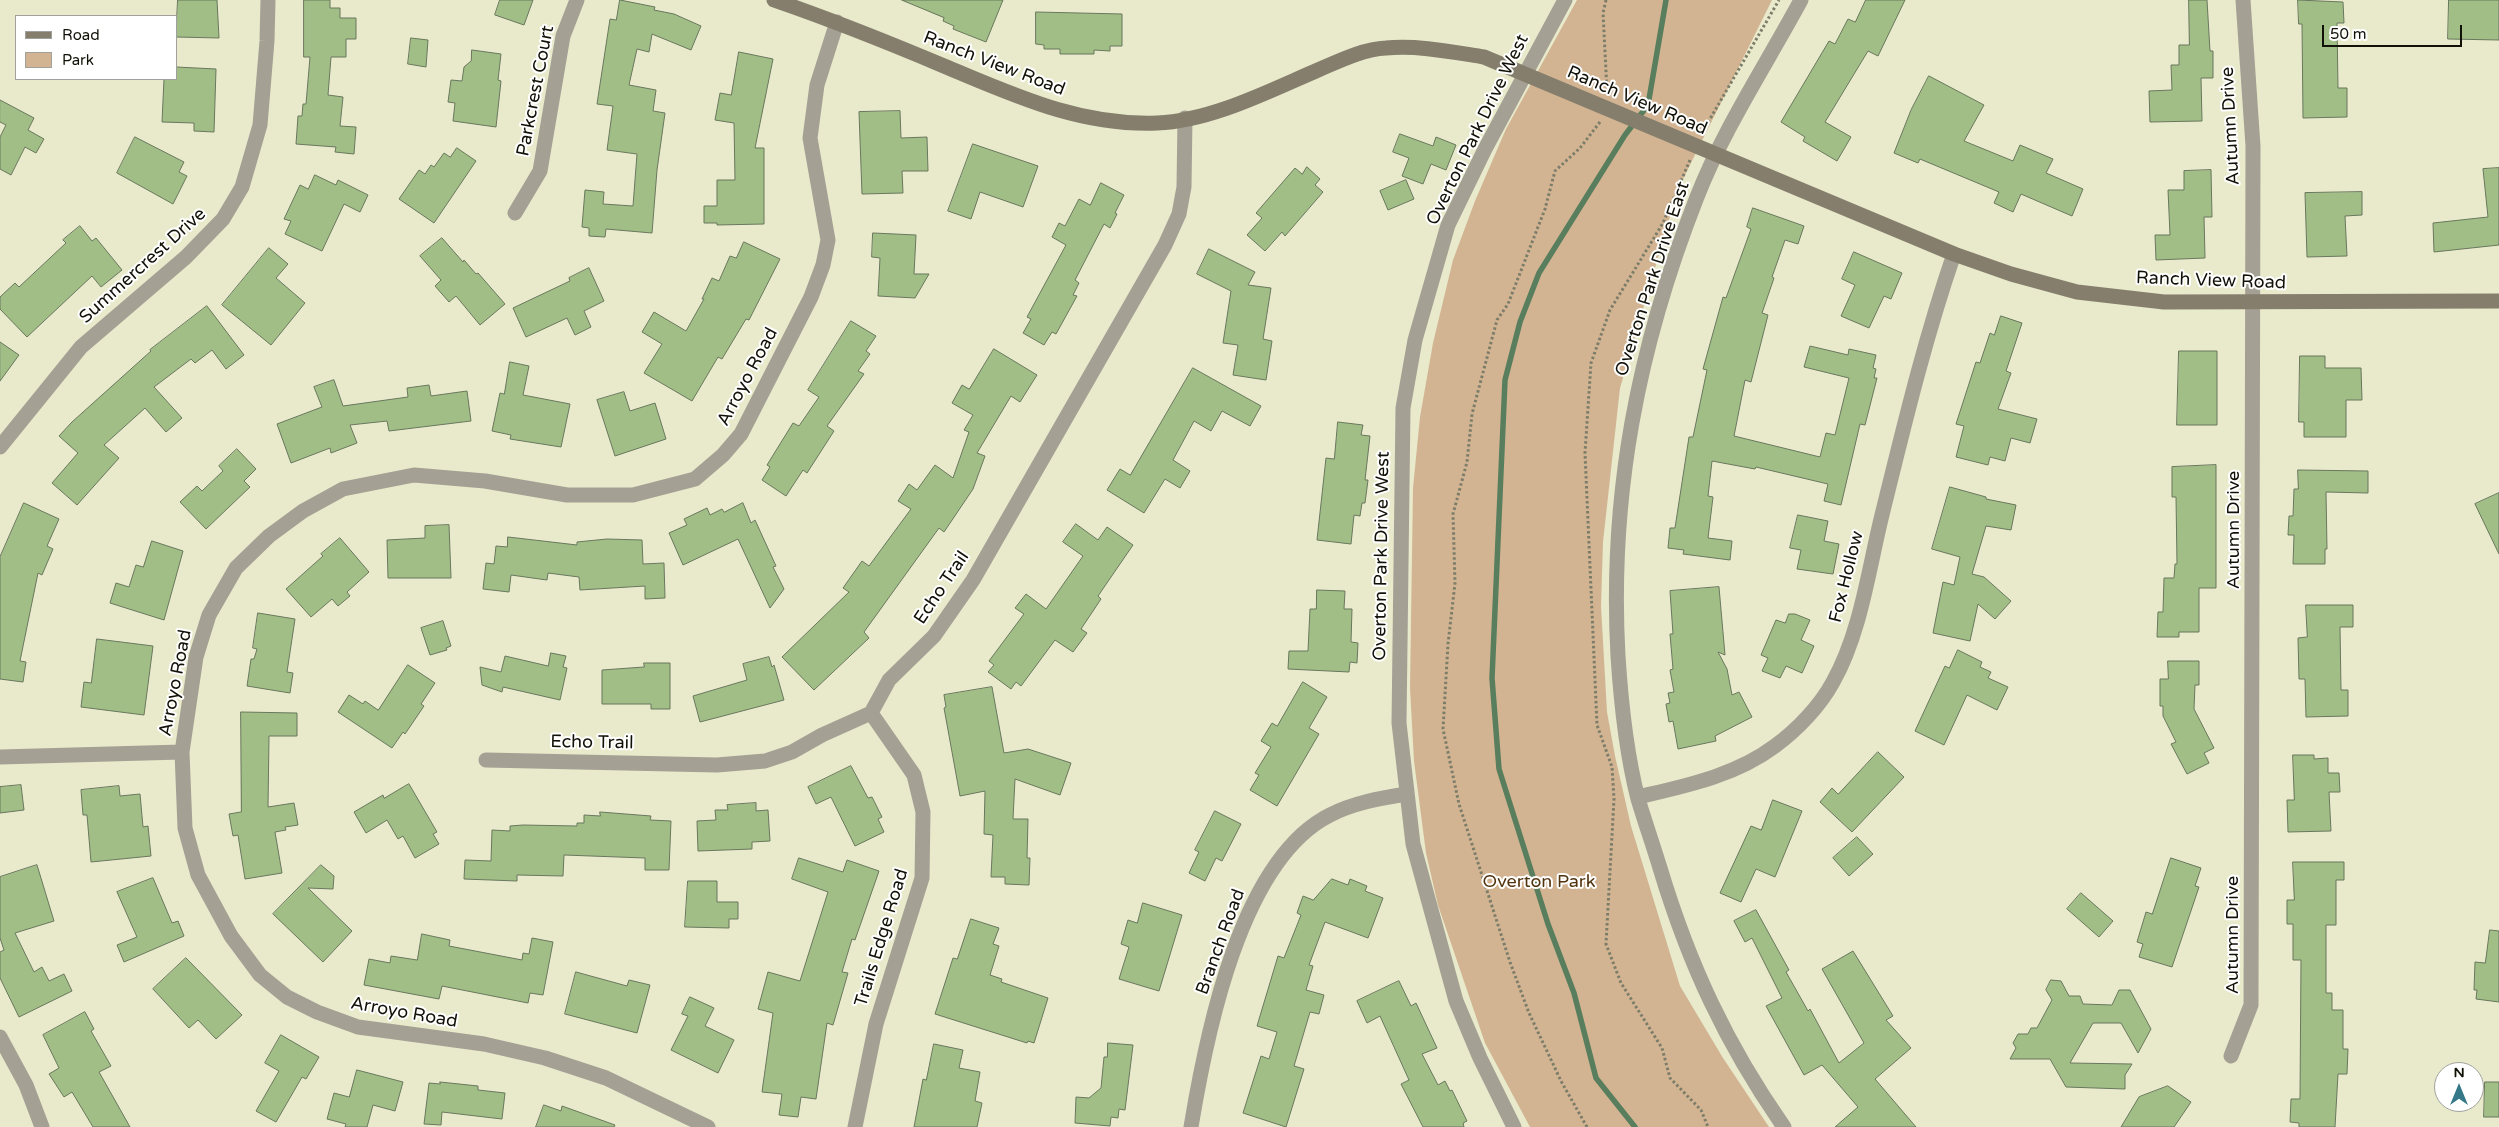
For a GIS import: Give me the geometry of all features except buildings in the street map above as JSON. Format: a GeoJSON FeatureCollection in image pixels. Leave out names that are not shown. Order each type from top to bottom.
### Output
{"type":"FeatureCollection","features":[{"type":"Feature","properties":{"kind":"street","name":"Summercrest Drive"},"geometry":{"type":"LineString","coordinates":[[0,447],[81,347],[186,257],[223,219],[242,187],[260,125],[268,42],[268,0]]}},
{"type":"Feature","properties":{"kind":"street","name":"Parkcrest Court"},"geometry":{"type":"LineString","coordinates":[[515,213],[540,171],[563,36],[577,0]]}},
{"type":"Feature","properties":{"kind":"street","name":"Ranch View Road"},"geometry":{"type":"LineString","coordinates":[[774,0],[837,22],[1045,107],[1087,118],[1119,122],[1158,123],[1232,106],[1348,57],[1385,48],[1445,50],[1484,57],[1525,72],[1673,137],[1954,254],[2011,274],[2078,292],[2164,302],[2499,301]]}},
{"type":"Feature","properties":{"kind":"street","name":"Overton Park Drive West"},"geometry":{"type":"LineString","coordinates":[[1514,1127],[1480,1058],[1456,1001],[1413,844],[1399,723],[1403,408],[1415,340],[1448,225],[1525,72],[1565,0]]}},
{"type":"Feature","properties":{"kind":"street","name":"Overton Park Drive East"},"geometry":{"type":"LineString","coordinates":[[1784,1127],[1737,1056],[1702,984],[1671,904],[1638,798],[1621,695],[1615,601],[1618,523],[1638,383],[1680,242],[1715,154],[1801,0]]}},
{"type":"Feature","properties":{"kind":"street","name":"Autumn Drive"},"geometry":{"type":"LineString","coordinates":[[2231,1056],[2251,1005],[2253,146],[2243,0]]}},
{"type":"Feature","properties":{"kind":"street","name":"Arroyo Road"},"geometry":{"type":"LineString","coordinates":[[708,1127],[606,1078],[545,1058],[484,1044],[358,1027],[316,1012],[287,997],[260,975],[231,936],[198,875],[185,828],[182,752],[196,657],[209,615],[236,568],[269,536],[303,511],[343,489],[414,476],[486,481],[567,495],[633,495],[694,479],[723,455],[741,434],[811,297],[823,265],[828,240],[810,138],[817,85],[837,22]]}},
{"type":"Feature","properties":{"kind":"street","name":"Echo Trail"},"geometry":{"type":"LineString","coordinates":[[486,760],[717,765],[765,761],[792,752],[822,735],[870,713],[889,680],[934,636],[973,580],[1165,245],[1179,214],[1184,187],[1185,118]]}},
{"type":"Feature","properties":{"kind":"street","name":"Fox Hollow"},"geometry":{"type":"LineString","coordinates":[[1638,798],[1716,776],[1757,758],[1776,745],[1808,715],[1824,697],[1834,681],[1858,616],[1917,370],[1954,254]]}},
{"type":"Feature","properties":{"kind":"street","name":"Trails Edge Road"},"geometry":{"type":"LineString","coordinates":[[855,1127],[876,1024],[922,878],[923,812],[914,775],[870,713]]}},
{"type":"Feature","properties":{"kind":"street"},"geometry":{"type":"LineString","coordinates":[[0,757],[182,752]]}},
{"type":"Feature","properties":{"kind":"street","name":"Branch Road"},"geometry":{"type":"LineString","coordinates":[[1191,1127],[1216,1008],[1241,931],[1254,900],[1283,854],[1303,833],[1330,815],[1374,800],[1406,794]]}},
{"type":"Feature","properties":{"kind":"street"},"geometry":{"type":"LineString","coordinates":[[0,1036],[26,1085],[42,1127]]}},
{"type":"Feature","properties":{"kind":"path"},"geometry":{"type":"LineString","coordinates":[[1587,1127],[1529,1013],[1510,962],[1459,804],[1443,729],[1448,644],[1455,583],[1453,514],[1466,462],[1472,414],[1497,320],[1508,304],[1546,209],[1555,172],[1580,148],[1610,110],[1603,13],[1606,0]]}},
{"type":"Feature","properties":{"kind":"green space","name":"Overton Park"},"geometry":{"type":"Polygon","coordinates":[[[1577,0],[1772,0],[1678,189],[1620,388],[1603,542],[1601,606],[1607,712],[1615,756],[1631,826],[1680,986],[1723,1058],[1769,1127],[1530,1127],[1485,1043],[1438,905],[1426,853],[1414,761],[1410,688],[1413,488],[1420,417],[1433,343],[1453,260],[1475,201],[1506,129],[1577,0]]]}},
{"type":"Feature","properties":{"kind":"waterway"},"geometry":{"type":"LineString","coordinates":[[1635,1127],[1596,1078],[1574,993],[1548,924],[1499,769],[1492,678],[1505,380],[1520,322],[1539,273],[1625,135],[1648,105],[1666,0]]}}]}
